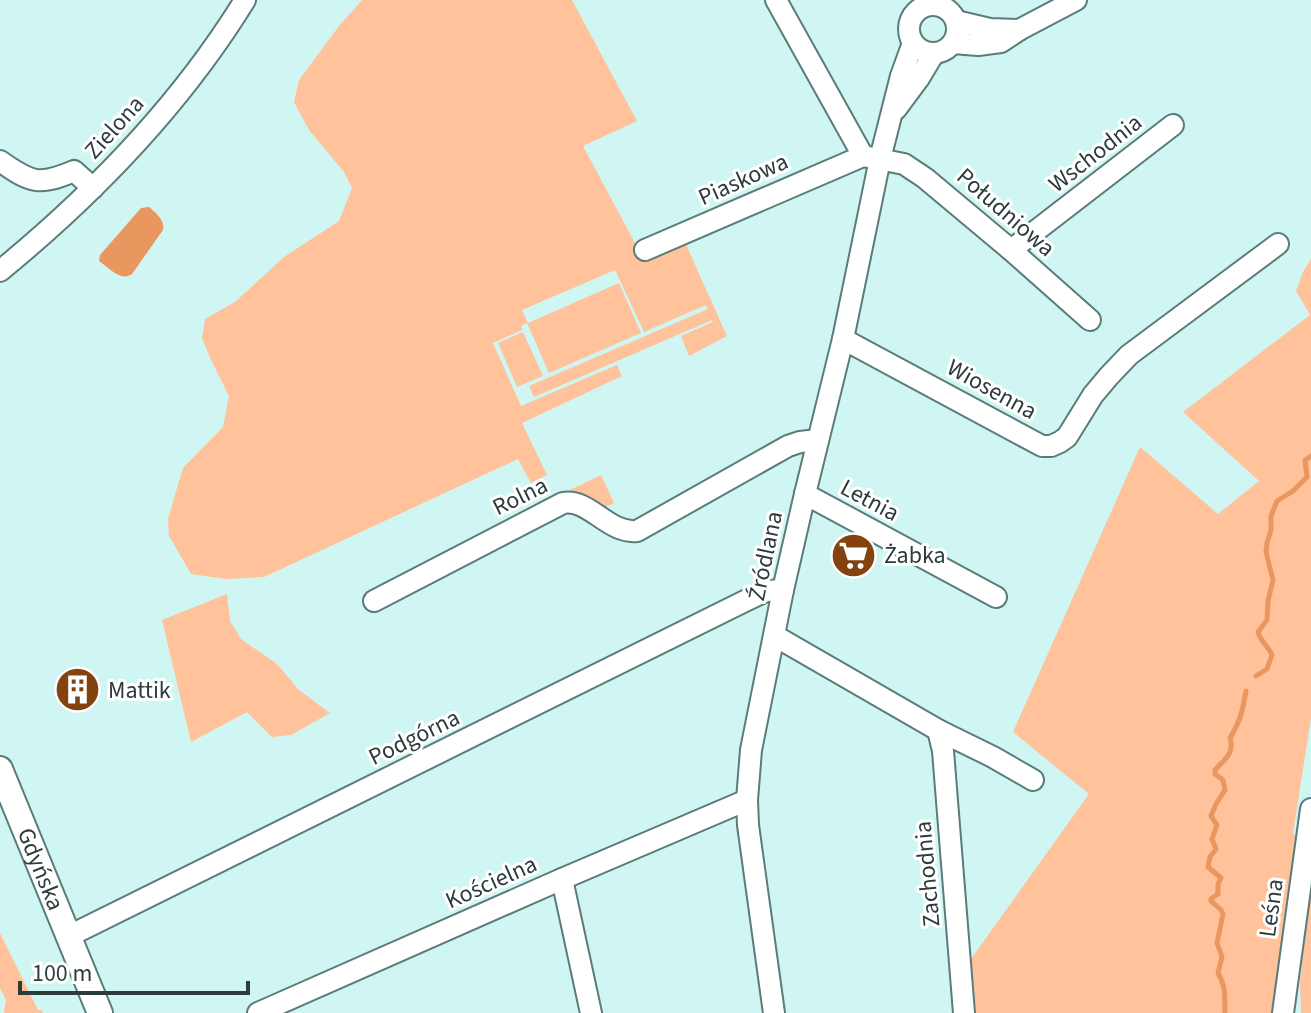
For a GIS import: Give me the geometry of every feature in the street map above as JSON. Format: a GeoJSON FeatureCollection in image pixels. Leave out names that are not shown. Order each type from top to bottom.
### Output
{"type":"FeatureCollection","features":[{"type":"Feature","properties":{"kind":"main road","name":"Gdyńska"},"geometry":{"type":"LineString","coordinates":[[0,769],[100,1013]]}},
{"type":"Feature","properties":{"kind":"street","name":"Zielona"},"geometry":{"type":"LineString","coordinates":[[0,271],[63,217],[140,139],[185,86],[245,0]]}},
{"type":"Feature","properties":{"kind":"street"},"geometry":{"type":"LineString","coordinates":[[776,0],[871,157]]}},
{"type":"Feature","properties":{"kind":"street"},"geometry":{"type":"LineString","coordinates":[[953,43],[978,45],[1001,42],[1076,0]]}},
{"type":"Feature","properties":{"kind":"street"},"geometry":{"type":"LineString","coordinates":[[947,9],[957,32],[953,43],[945,51],[922,51],[913,43],[909,27],[917,6],[947,9],[990,29],[1019,30]]}},
{"type":"Feature","properties":{"kind":"street","name":"Źródlana"},"geometry":{"type":"LineString","coordinates":[[892,115],[913,43]]}},
{"type":"Feature","properties":{"kind":"street","name":"Źródlana"},"geometry":{"type":"LineString","coordinates":[[774,1013],[748,825],[751,750],[783,590],[843,339],[871,157],[892,115],[934,53]]}},
{"type":"Feature","properties":{"kind":"street","name":"Wschodnia"},"geometry":{"type":"LineString","coordinates":[[1011,250],[1173,125]]}},
{"type":"Feature","properties":{"kind":"street","name":"Południowa"},"geometry":{"type":"LineString","coordinates":[[871,157],[904,164],[925,178],[1090,320]]}},
{"type":"Feature","properties":{"kind":"street","name":"Piaskowa"},"geometry":{"type":"LineString","coordinates":[[645,250],[871,157]]}},
{"type":"Feature","properties":{"kind":"street"},"geometry":{"type":"LineString","coordinates":[[0,161],[30,179],[40,181],[52,180],[74,171],[93,188]]}},
{"type":"Feature","properties":{"kind":"street","name":"Wiosenna"},"geometry":{"type":"LineString","coordinates":[[843,339],[1042,446],[1051,446],[1067,437],[1093,395],[1129,355],[1278,244]]}},
{"type":"Feature","properties":{"kind":"street","name":"Rolna"},"geometry":{"type":"LineString","coordinates":[[374,601],[563,503],[575,503],[617,529],[637,531],[788,446],[818,440]]}},
{"type":"Feature","properties":{"kind":"street","name":"Letnia"},"geometry":{"type":"LineString","coordinates":[[805,494],[996,597]]}},
{"type":"Feature","properties":{"kind":"street","name":"Podgórna"},"geometry":{"type":"LineString","coordinates":[[69,936],[745,601],[766,591],[783,590]]}},
{"type":"Feature","properties":{"kind":"street"},"geometry":{"type":"LineString","coordinates":[[775,636],[938,730],[1033,780]]}},
{"type":"Feature","properties":{"kind":"street","name":"Zachodnia"},"geometry":{"type":"LineString","coordinates":[[938,730],[943,751],[964,1013]]}},
{"type":"Feature","properties":{"kind":"street","name":"Kościelna"},"geometry":{"type":"LineString","coordinates":[[258,1013],[747,800]]}},
{"type":"Feature","properties":{"kind":"street","name":"Leśna"},"geometry":{"type":"LineString","coordinates":[[1283,1013],[1311,809]]}},
{"type":"Feature","properties":{"kind":"street"},"geometry":{"type":"LineString","coordinates":[[562,879],[591,1013]]}},
{"type":"Feature","properties":{"kind":"shaded area"},"geometry":{"type":"Polygon","coordinates":[[[362,0],[572,0],[637,121],[583,146],[643,258],[684,240],[727,336],[689,356],[681,336],[712,320],[534,397],[529,386],[708,309],[706,305],[644,332],[615,270],[522,310],[528,323],[619,283],[641,333],[549,373],[527,323],[521,326],[522,330],[493,343],[521,406],[617,365],[622,376],[522,423],[547,475],[531,483],[518,459],[264,577],[226,579],[191,574],[169,536],[168,519],[183,468],[223,427],[229,396],[202,338],[205,319],[235,302],[284,257],[339,221],[352,188],[344,172],[309,130],[294,102],[299,80],[362,0]]]}},
{"type":"Feature","properties":{"kind":"shaded area"},"geometry":{"type":"Polygon","coordinates":[[[149,207],[161,220],[163,230],[132,274],[119,275],[99,261],[100,255],[141,208],[149,207]]]}},
{"type":"Feature","properties":{"kind":"shaded area"},"geometry":{"type":"Polygon","coordinates":[[[1311,259],[1311,718],[1271,1013],[973,1013],[971,959],[1089,794],[1013,732],[1140,447],[1218,514],[1259,481],[1183,412],[1310,315],[1296,291],[1311,259]]]}},
{"type":"Feature","properties":{"kind":"shaded area"},"geometry":{"type":"Polygon","coordinates":[[[523,332],[543,376],[517,387],[498,343],[523,332]]]}},
{"type":"Feature","properties":{"kind":"shaded area"},"geometry":{"type":"Polygon","coordinates":[[[601,475],[614,503],[601,509],[570,490],[601,475]]]}},
{"type":"Feature","properties":{"kind":"shaded area"},"geometry":{"type":"Polygon","coordinates":[[[227,594],[230,621],[241,639],[277,664],[299,690],[330,713],[291,735],[272,737],[247,712],[191,742],[162,620],[227,594]]]}},
{"type":"Feature","properties":{"kind":"shaded area"},"geometry":{"type":"Polygon","coordinates":[[[1311,871],[1311,1013],[1301,1013],[1302,969],[1298,968],[1311,871]]]}},
{"type":"Feature","properties":{"kind":"shaded area"},"geometry":{"type":"Polygon","coordinates":[[[0,933],[38,1010],[43,1013],[4,1013],[6,1000],[0,988],[0,933]]]}},
{"type":"Feature","properties":{"kind":"waterway"},"geometry":{"type":"LineString","coordinates":[[1256,676],[1267,669],[1272,655],[1258,632],[1267,620],[1273,580],[1266,552],[1271,516],[1277,501],[1307,477],[1305,460],[1311,456]]}},
{"type":"Feature","properties":{"kind":"waterway"},"geometry":{"type":"LineString","coordinates":[[1225,1013],[1224,988],[1218,973],[1222,957],[1217,943],[1223,914],[1211,901],[1218,894],[1221,878],[1208,867],[1216,849],[1212,839],[1217,825],[1211,816],[1225,790],[1223,780],[1215,774],[1215,770],[1230,752],[1230,738],[1241,716],[1246,691]]}},
{"type":"Feature","properties":{"kind":"place","name":"Żabka"},"geometry":{"type":"Point","coordinates":[853,555]}},
{"type":"Feature","properties":{"kind":"place","name":"Mattik"},"geometry":{"type":"Point","coordinates":[77,690]}}]}
